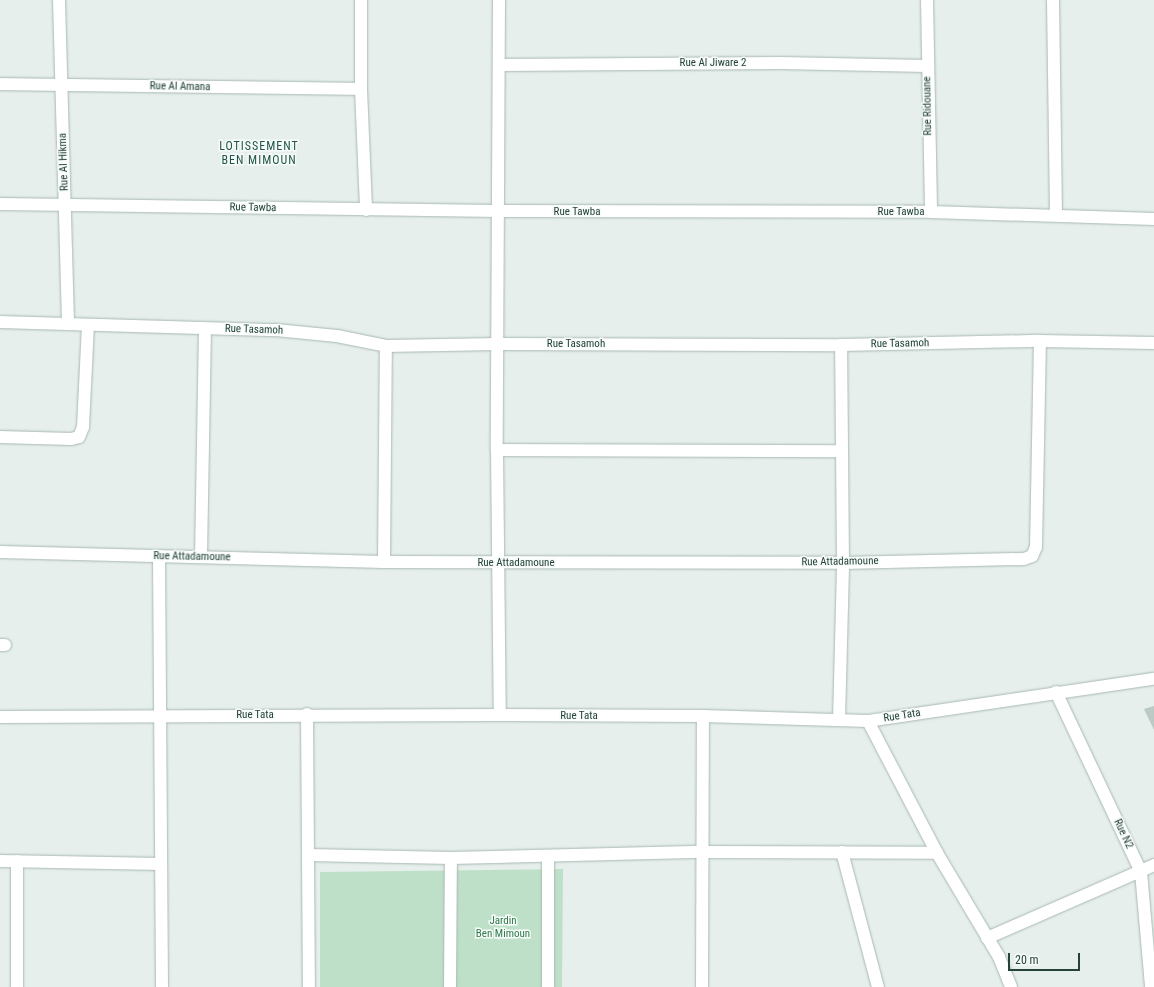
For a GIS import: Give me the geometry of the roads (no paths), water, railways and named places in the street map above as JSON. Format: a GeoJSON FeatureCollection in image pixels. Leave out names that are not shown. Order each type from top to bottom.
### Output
{"type":"FeatureCollection","features":[{"type":"Feature","properties":{"kind":"street","name":"Rue Al Hikma"},"geometry":{"type":"LineString","coordinates":[[58,0],[66,205],[68,324]]}},
{"type":"Feature","properties":{"kind":"street"},"geometry":{"type":"LineString","coordinates":[[361,0],[361,89],[366,210]]}},
{"type":"Feature","properties":{"kind":"street"},"geometry":{"type":"LineString","coordinates":[[499,0],[497,450],[500,715]]}},
{"type":"Feature","properties":{"kind":"street","name":"Rue Ridouane"},"geometry":{"type":"LineString","coordinates":[[927,0],[927,66],[931,212]]}},
{"type":"Feature","properties":{"kind":"street"},"geometry":{"type":"LineString","coordinates":[[1053,0],[1056,215]]}},
{"type":"Feature","properties":{"kind":"street","name":"Rue Al Jiware 2"},"geometry":{"type":"LineString","coordinates":[[499,65],[780,63],[927,66]]}},
{"type":"Feature","properties":{"kind":"street","name":"Rue Al Amana"},"geometry":{"type":"LineString","coordinates":[[0,84],[361,89]]}},
{"type":"Feature","properties":{"kind":"street","name":"Rue Tawba"},"geometry":{"type":"LineString","coordinates":[[0,204],[366,210],[931,212],[1154,219]]}},
{"type":"Feature","properties":{"kind":"street","name":"Rue Tasamoh"},"geometry":{"type":"LineString","coordinates":[[0,322],[276,330],[337,336],[386,346],[498,344],[841,345],[1040,341],[1154,343]]}},
{"type":"Feature","properties":{"kind":"street"},"geometry":{"type":"LineString","coordinates":[[0,437],[71,439],[79,436],[83,427],[88,325]]}},
{"type":"Feature","properties":{"kind":"street"},"geometry":{"type":"LineString","coordinates":[[201,557],[205,329]]}},
{"type":"Feature","properties":{"kind":"street","name":"Rue Attadamoune"},"geometry":{"type":"LineString","coordinates":[[0,552],[384,562],[499,563],[843,563],[1024,559],[1032,556],[1036,548],[1040,341]]}},
{"type":"Feature","properties":{"kind":"street"},"geometry":{"type":"LineString","coordinates":[[839,720],[843,563],[841,345]]}},
{"type":"Feature","properties":{"kind":"street"},"geometry":{"type":"LineString","coordinates":[[384,562],[386,346]]}},
{"type":"Feature","properties":{"kind":"street"},"geometry":{"type":"LineString","coordinates":[[497,450],[841,451]]}},
{"type":"Feature","properties":{"kind":"street"},"geometry":{"type":"LineString","coordinates":[[159,556],[162,987]]}},
{"type":"Feature","properties":{"kind":"street","name":"Rue Tata"},"geometry":{"type":"LineString","coordinates":[[0,717],[307,714],[703,716],[868,721],[1056,692],[1154,680]]}},
{"type":"Feature","properties":{"kind":"street","name":"Rue N2"},"geometry":{"type":"LineString","coordinates":[[1056,692],[1141,872],[1151,987]]}},
{"type":"Feature","properties":{"kind":"street"},"geometry":{"type":"LineString","coordinates":[[307,714],[309,987]]}},
{"type":"Feature","properties":{"kind":"street"},"geometry":{"type":"LineString","coordinates":[[702,987],[703,716]]}},
{"type":"Feature","properties":{"kind":"street"},"geometry":{"type":"LineString","coordinates":[[868,721],[937,853],[999,957],[1011,987]]}},
{"type":"Feature","properties":{"kind":"street"},"geometry":{"type":"LineString","coordinates":[[308,855],[451,858],[702,852],[937,853]]}},
{"type":"Feature","properties":{"kind":"street"},"geometry":{"type":"LineString","coordinates":[[842,852],[878,987]]}},
{"type":"Feature","properties":{"kind":"street"},"geometry":{"type":"LineString","coordinates":[[548,856],[548,987]]}},
{"type":"Feature","properties":{"kind":"street"},"geometry":{"type":"LineString","coordinates":[[450,987],[451,858]]}},
{"type":"Feature","properties":{"kind":"street"},"geometry":{"type":"LineString","coordinates":[[0,861],[161,864]]}},
{"type":"Feature","properties":{"kind":"street"},"geometry":{"type":"LineString","coordinates":[[17,861],[17,987]]}},
{"type":"Feature","properties":{"kind":"street"},"geometry":{"type":"LineString","coordinates":[[987,938],[1141,872],[1154,865]]}},
{"type":"Feature","properties":{"kind":"district","name":"LOTISSEMENT BEN MIMOUN"},"geometry":{"type":"Point","coordinates":[259,154]}},
{"type":"Feature","properties":{"kind":"park label","name":"Jardin Ben Mimoun"},"geometry":{"type":"Point","coordinates":[503,928]}}]}
